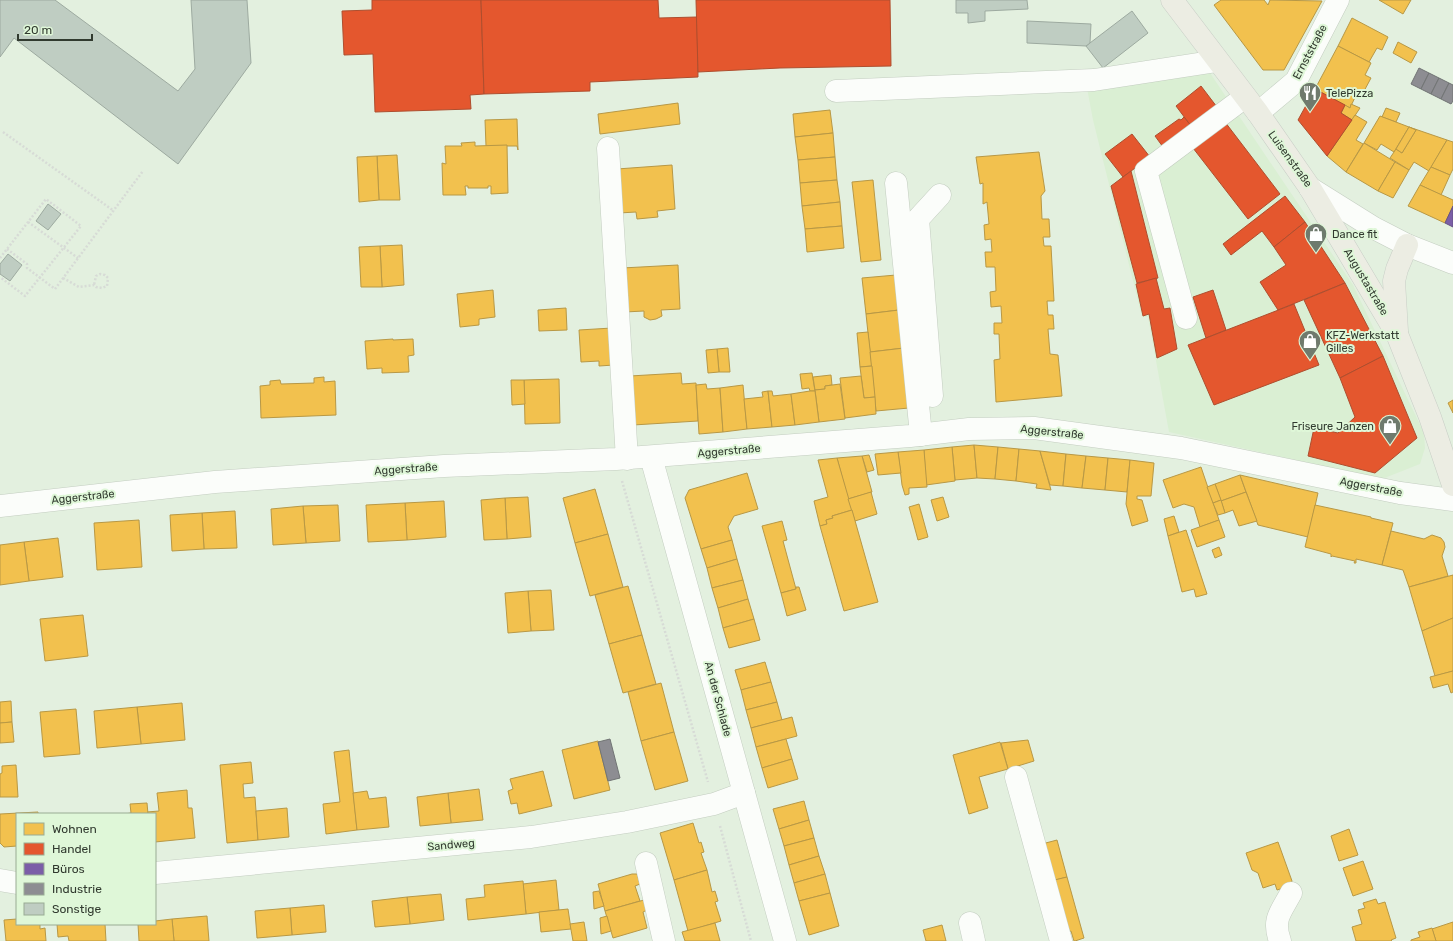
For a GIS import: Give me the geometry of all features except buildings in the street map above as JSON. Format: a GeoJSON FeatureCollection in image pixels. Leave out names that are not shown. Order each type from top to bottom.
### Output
{"type":"FeatureCollection","features":[{"type":"Feature","properties":{"kind":"main road","name":"Luisenstraße"},"geometry":{"type":"LineString","coordinates":[[1172,0],[1251,105],[1310,188]]}},
{"type":"Feature","properties":{"kind":"main road","name":"Augustastraße"},"geometry":{"type":"LineString","coordinates":[[1310,188],[1398,334],[1430,417],[1453,485]]}},
{"type":"Feature","properties":{"kind":"main road","name":"Augustastraße"},"geometry":{"type":"LineString","coordinates":[[1398,334],[1394,281],[1407,244]]}},
{"type":"Feature","properties":{"kind":"street","name":"Ernststraße"},"geometry":{"type":"LineString","coordinates":[[1186,318],[1146,171],[1251,105],[1296,81],[1338,0]]}},
{"type":"Feature","properties":{"kind":"street"},"geometry":{"type":"LineString","coordinates":[[836,92],[1094,80],[1217,60]]}},
{"type":"Feature","properties":{"kind":"street"},"geometry":{"type":"LineString","coordinates":[[608,148],[621,459]]}},
{"type":"Feature","properties":{"kind":"street"},"geometry":{"type":"LineString","coordinates":[[896,184],[928,434]]}},
{"type":"Feature","properties":{"kind":"street","name":"Luisenstraße"},"geometry":{"type":"LineString","coordinates":[[1310,188],[1364,223],[1407,244],[1453,263]]}},
{"type":"Feature","properties":{"kind":"street"},"geometry":{"type":"LineString","coordinates":[[928,434],[918,219],[940,195]]}},
{"type":"Feature","properties":{"kind":"street","name":"Aggerstraße"},"geometry":{"type":"LineString","coordinates":[[0,506],[215,482],[444,466],[651,457],[928,434],[969,428],[1034,428],[1181,448],[1400,493],[1453,500]]}},
{"type":"Feature","properties":{"kind":"street","name":"An der Schlade"},"geometry":{"type":"LineString","coordinates":[[651,457],[785,941]]}},
{"type":"Feature","properties":{"kind":"street"},"geometry":{"type":"LineString","coordinates":[[1016,777],[1061,941]]}},
{"type":"Feature","properties":{"kind":"street","name":"Sandweg"},"geometry":{"type":"LineString","coordinates":[[156,873],[531,837],[627,822],[714,804],[744,793]]}},
{"type":"Feature","properties":{"kind":"street"},"geometry":{"type":"LineString","coordinates":[[646,863],[664,941]]}},
{"type":"Feature","properties":{"kind":"street"},"geometry":{"type":"LineString","coordinates":[[0,880],[16,883]]}},
{"type":"Feature","properties":{"kind":"street"},"geometry":{"type":"LineString","coordinates":[[1280,941],[1276,931],[1277,920],[1291,893]]}},
{"type":"Feature","properties":{"kind":"path"},"geometry":{"type":"LineString","coordinates":[[3,132],[114,211]]}},
{"type":"Feature","properties":{"kind":"path"},"geometry":{"type":"LineString","coordinates":[[7,249],[27,264],[27,268],[55,289],[143,171]]}},
{"type":"Feature","properties":{"kind":"path"},"geometry":{"type":"LineString","coordinates":[[0,258],[46,199],[81,226],[25,296],[0,278]]}},
{"type":"Feature","properties":{"kind":"path"},"geometry":{"type":"LineString","coordinates":[[28,222],[78,258]]}},
{"type":"Feature","properties":{"kind":"path"},"geometry":{"type":"LineString","coordinates":[[63,278],[79,287],[94,285],[102,288],[107,286],[108,278],[105,275],[100,274],[96,276],[94,285]]}},
{"type":"Feature","properties":{"kind":"path"},"geometry":{"type":"LineString","coordinates":[[621,459],[751,941]]}},
{"type":"Feature","properties":{"kind":"shaded area"},"geometry":{"type":"Polygon","coordinates":[[[1210,73],[1353,285],[1424,433],[1425,448],[1420,464],[1382,479],[1169,432],[1148,317],[1142,317],[1093,120],[1087,88],[1210,73]]]}},
{"type":"Feature","properties":{"kind":"place","name":"TelePizza"},"geometry":{"type":"Point","coordinates":[1310,112]}},
{"type":"Feature","properties":{"kind":"place","name":"Dance fit"},"geometry":{"type":"Point","coordinates":[1316,254]}},
{"type":"Feature","properties":{"kind":"place","name":"KFZ-Werkstatt Gilles"},"geometry":{"type":"Point","coordinates":[1310,360]}},
{"type":"Feature","properties":{"kind":"place","name":"Friseure Janzen"},"geometry":{"type":"Point","coordinates":[1390,446]}}]}
